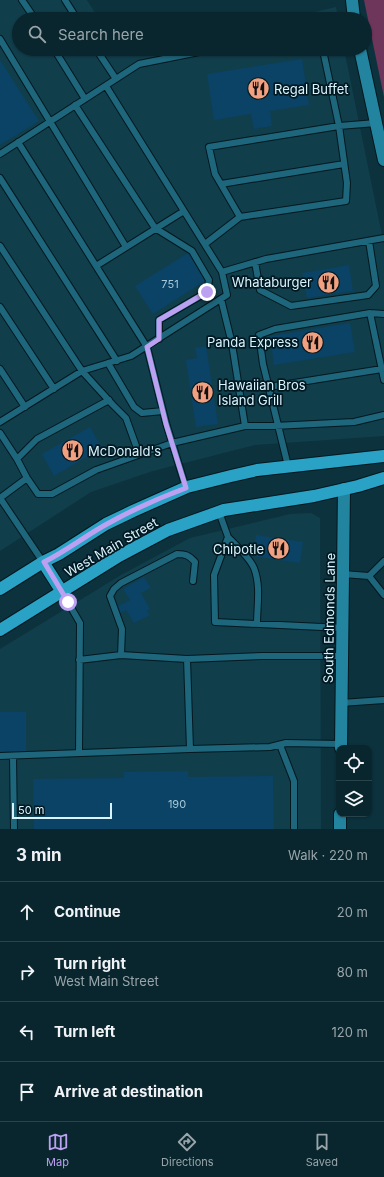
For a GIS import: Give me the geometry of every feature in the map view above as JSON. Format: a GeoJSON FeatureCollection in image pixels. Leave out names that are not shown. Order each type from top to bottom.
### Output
{"type":"FeatureCollection","features":[{"type":"Feature","properties":{"kind":"main road","name":"West Main Street"},"geometry":{"type":"LineString","coordinates":[[0,589],[106,524],[186,488],[231,476],[288,466],[384,456]]}},
{"type":"Feature","properties":{"kind":"main road","name":"West Main Street"},"geometry":{"type":"LineString","coordinates":[[0,630],[119,556],[168,530],[219,512],[344,489],[384,478]]}},
{"type":"Feature","properties":{"kind":"main road"},"geometry":{"type":"LineString","coordinates":[[44,562],[62,592]]}},
{"type":"Feature","properties":{"kind":"street"},"geometry":{"type":"LineString","coordinates":[[352,0],[353,12]]}},
{"type":"Feature","properties":{"kind":"street"},"geometry":{"type":"LineString","coordinates":[[362,56],[384,160]]}},
{"type":"Feature","properties":{"kind":"street","name":"South Edmonds Lane"},"geometry":{"type":"LineString","coordinates":[[341,745],[344,489]]}},
{"type":"Feature","properties":{"kind":"street"},"geometry":{"type":"LineString","coordinates":[[340,817],[340,829]]}},
{"type":"Feature","properties":{"kind":"lane"},"geometry":{"type":"LineString","coordinates":[[22,0],[30,12]]}},
{"type":"Feature","properties":{"kind":"lane"},"geometry":{"type":"LineString","coordinates":[[65,0],[73,12]]}},
{"type":"Feature","properties":{"kind":"lane"},"geometry":{"type":"LineString","coordinates":[[0,39],[126,247]]}},
{"type":"Feature","properties":{"kind":"lane"},"geometry":{"type":"LineString","coordinates":[[58,56],[85,99]]}},
{"type":"Feature","properties":{"kind":"lane"},"geometry":{"type":"LineString","coordinates":[[101,56],[116,79]]}},
{"type":"Feature","properties":{"kind":"lane"},"geometry":{"type":"LineString","coordinates":[[0,154],[139,64],[179,56]]}},
{"type":"Feature","properties":{"kind":"lane"},"geometry":{"type":"LineString","coordinates":[[205,244],[240,217],[346,201],[347,183],[339,126],[324,56]]}},
{"type":"Feature","properties":{"kind":"lane"},"geometry":{"type":"LineString","coordinates":[[0,422],[82,371],[131,356],[228,295],[222,272],[106,86]]}},
{"type":"Feature","properties":{"kind":"lane"},"geometry":{"type":"LineString","coordinates":[[75,105],[155,228],[192,251],[209,280],[207,292],[159,320],[159,339]]}},
{"type":"Feature","properties":{"kind":"lane"},"geometry":{"type":"LineString","coordinates":[[240,217],[215,174],[209,147],[339,126],[376,123]]}},
{"type":"Feature","properties":{"kind":"lane"},"geometry":{"type":"LineString","coordinates":[[18,142],[147,347],[163,411],[186,488]]}},
{"type":"Feature","properties":{"kind":"lane"},"geometry":{"type":"LineString","coordinates":[[221,184],[344,164]]}},
{"type":"Feature","properties":{"kind":"lane"},"geometry":{"type":"LineString","coordinates":[[0,178],[117,361]]}},
{"type":"Feature","properties":{"kind":"lane"},"geometry":{"type":"LineString","coordinates":[[96,266],[184,210]]}},
{"type":"Feature","properties":{"kind":"lane"},"geometry":{"type":"LineString","coordinates":[[222,272],[266,259],[384,238]]}},
{"type":"Feature","properties":{"kind":"lane"},"geometry":{"type":"LineString","coordinates":[[255,262],[260,290],[291,306],[368,295],[376,286],[369,241]]}},
{"type":"Feature","properties":{"kind":"lane"},"geometry":{"type":"LineString","coordinates":[[0,246],[82,371],[126,418],[139,454]]}},
{"type":"Feature","properties":{"kind":"lane"},"geometry":{"type":"LineString","coordinates":[[221,299],[232,344],[245,426]]}},
{"type":"Feature","properties":{"kind":"lane"},"geometry":{"type":"LineString","coordinates":[[0,307],[54,389]]}},
{"type":"Feature","properties":{"kind":"lane"},"geometry":{"type":"LineString","coordinates":[[370,313],[384,380]]}},
{"type":"Feature","properties":{"kind":"lane"},"geometry":{"type":"LineString","coordinates":[[288,466],[263,364],[259,335],[276,329],[370,313],[384,314]]}},
{"type":"Feature","properties":{"kind":"lane"},"geometry":{"type":"LineString","coordinates":[[108,363],[134,407],[142,413],[163,411]]}},
{"type":"Feature","properties":{"kind":"lane"},"geometry":{"type":"LineString","coordinates":[[0,369],[26,407]]}},
{"type":"Feature","properties":{"kind":"lane"},"geometry":{"type":"LineString","coordinates":[[269,387],[382,369]]}},
{"type":"Feature","properties":{"kind":"lane"},"geometry":{"type":"LineString","coordinates":[[17,459],[37,439],[109,400]]}},
{"type":"Feature","properties":{"kind":"lane"},"geometry":{"type":"LineString","coordinates":[[0,433],[38,494],[52,494],[96,470],[172,443],[245,426],[279,426],[354,422],[384,415]]}},
{"type":"Feature","properties":{"kind":"lane"},"geometry":{"type":"LineString","coordinates":[[27,478],[0,498],[44,562]]}},
{"type":"Feature","properties":{"kind":"lane"},"geometry":{"type":"LineString","coordinates":[[219,512],[228,537],[254,567],[258,587],[256,624]]}},
{"type":"Feature","properties":{"kind":"lane"},"geometry":{"type":"LineString","coordinates":[[228,537],[214,575],[215,622],[342,628]]}},
{"type":"Feature","properties":{"kind":"lane"},"geometry":{"type":"LineString","coordinates":[[121,655],[122,629],[110,596],[114,588],[121,582],[176,554],[190,556],[194,562],[193,581]]}},
{"type":"Feature","properties":{"kind":"lane"},"geometry":{"type":"LineString","coordinates":[[369,576],[384,562]]}},
{"type":"Feature","properties":{"kind":"lane"},"geometry":{"type":"LineString","coordinates":[[344,574],[369,576],[384,595]]}},
{"type":"Feature","properties":{"kind":"lane"},"geometry":{"type":"LineString","coordinates":[[62,592],[80,623],[79,753]]}},
{"type":"Feature","properties":{"kind":"lane"},"geometry":{"type":"LineString","coordinates":[[80,660],[121,655],[187,659],[262,656],[342,656]]}},
{"type":"Feature","properties":{"kind":"lane"},"geometry":{"type":"LineString","coordinates":[[187,659],[190,748]]}},
{"type":"Feature","properties":{"kind":"lane"},"geometry":{"type":"LineString","coordinates":[[341,703],[384,700]]}},
{"type":"Feature","properties":{"kind":"lane"},"geometry":{"type":"LineString","coordinates":[[0,756],[190,748],[270,747],[286,743],[336,746]]}},
{"type":"Feature","properties":{"kind":"lane"},"geometry":{"type":"LineString","coordinates":[[280,744],[294,781],[294,829]]}},
{"type":"Feature","properties":{"kind":"lane"},"geometry":{"type":"LineString","coordinates":[[13,756],[14,829]]}},
{"type":"Feature","properties":{"kind":"shaded area"},"geometry":{"type":"Polygon","coordinates":[[[0,0],[87,0],[95,12],[12,12],[12,56],[345,56],[384,245],[384,436],[255,445],[153,471],[91,492],[0,551],[0,0]]]}},
{"type":"Feature","properties":{"kind":"shaded area"},"geometry":{"type":"Polygon","coordinates":[[[364,0],[384,0],[384,97],[372,39],[372,12],[366,12],[364,0]]]}},
{"type":"Feature","properties":{"kind":"shaded area"},"geometry":{"type":"Polygon","coordinates":[[[336,7],[337,12],[315,12],[336,7]]]}},
{"type":"Feature","properties":{"kind":"shaded area"},"geometry":{"type":"Polygon","coordinates":[[[311,513],[320,518],[321,829],[0,829],[0,649],[121,575],[190,538],[290,514],[311,513]]]}},
{"type":"Feature","properties":{"kind":"building","name":"Regal Buffet"},"geometry":{"type":"Polygon","coordinates":[[[302,59],[309,105],[270,111],[272,126],[254,129],[251,114],[214,120],[207,74],[302,59]]]}},
{"type":"Feature","properties":{"kind":"building"},"geometry":{"type":"Polygon","coordinates":[[[0,60],[39,121],[0,145],[0,60]]]}},
{"type":"Feature","properties":{"kind":"building"},"geometry":{"type":"Polygon","coordinates":[[[188,253],[205,281],[153,314],[135,286],[188,253]]]}},
{"type":"Feature","properties":{"kind":"building","name":"Whataburger"},"geometry":{"type":"Polygon","coordinates":[[[349,265],[353,291],[307,298],[302,273],[349,265]]]}},
{"type":"Feature","properties":{"kind":"building"},"geometry":{"type":"Polygon","coordinates":[[[350,323],[355,352],[274,365],[270,336],[350,323]]]}},
{"type":"Feature","properties":{"kind":"building","name":"Hawaiian Bros Island Grill"},"geometry":{"type":"Polygon","coordinates":[[[206,346],[218,424],[196,427],[186,360],[197,358],[195,348],[206,346]]]}},
{"type":"Feature","properties":{"kind":"building","name":"McDonald's"},"geometry":{"type":"Polygon","coordinates":[[[90,427],[102,448],[54,476],[42,454],[90,427]]]}},
{"type":"Feature","properties":{"kind":"building"},"geometry":{"type":"Polygon","coordinates":[[[256,535],[303,542],[300,563],[252,556],[256,535]]]}},
{"type":"Feature","properties":{"kind":"building"},"geometry":{"type":"Polygon","coordinates":[[[144,577],[151,588],[141,593],[150,609],[147,611],[150,615],[134,623],[126,610],[121,613],[117,607],[130,600],[123,589],[144,577]]]}},
{"type":"Feature","properties":{"kind":"building"},"geometry":{"type":"Polygon","coordinates":[[[0,712],[26,712],[26,753],[0,753],[0,712]]]}},
{"type":"Feature","properties":{"kind":"building"},"geometry":{"type":"Polygon","coordinates":[[[188,771],[188,777],[273,776],[274,829],[34,829],[33,779],[124,778],[124,772],[188,771]]]}},
{"type":"Feature","properties":{"kind":"place","name":"Regal Buffet"},"geometry":{"type":"Point","coordinates":[258,89]}},
{"type":"Feature","properties":{"kind":"place","name":"Whataburger"},"geometry":{"type":"Point","coordinates":[328,282]}},
{"type":"Feature","properties":{"kind":"place","name":"Panda Express"},"geometry":{"type":"Point","coordinates":[313,342]}},
{"type":"Feature","properties":{"kind":"place","name":"Hawaiian Bros Island Grill"},"geometry":{"type":"Point","coordinates":[202,392]}},
{"type":"Feature","properties":{"kind":"place","name":"McDonald's"},"geometry":{"type":"Point","coordinates":[72,451]}},
{"type":"Feature","properties":{"kind":"place","name":"Chipotle"},"geometry":{"type":"Point","coordinates":[279,549]}},
{"type":"Feature","properties":{"kind":"route"},"geometry":{"type":"LineString","coordinates":[[68,602],[44,562],[106,524],[186,488],[166,424],[147,347],[159,339],[159,320],[207,292]]}}]}
